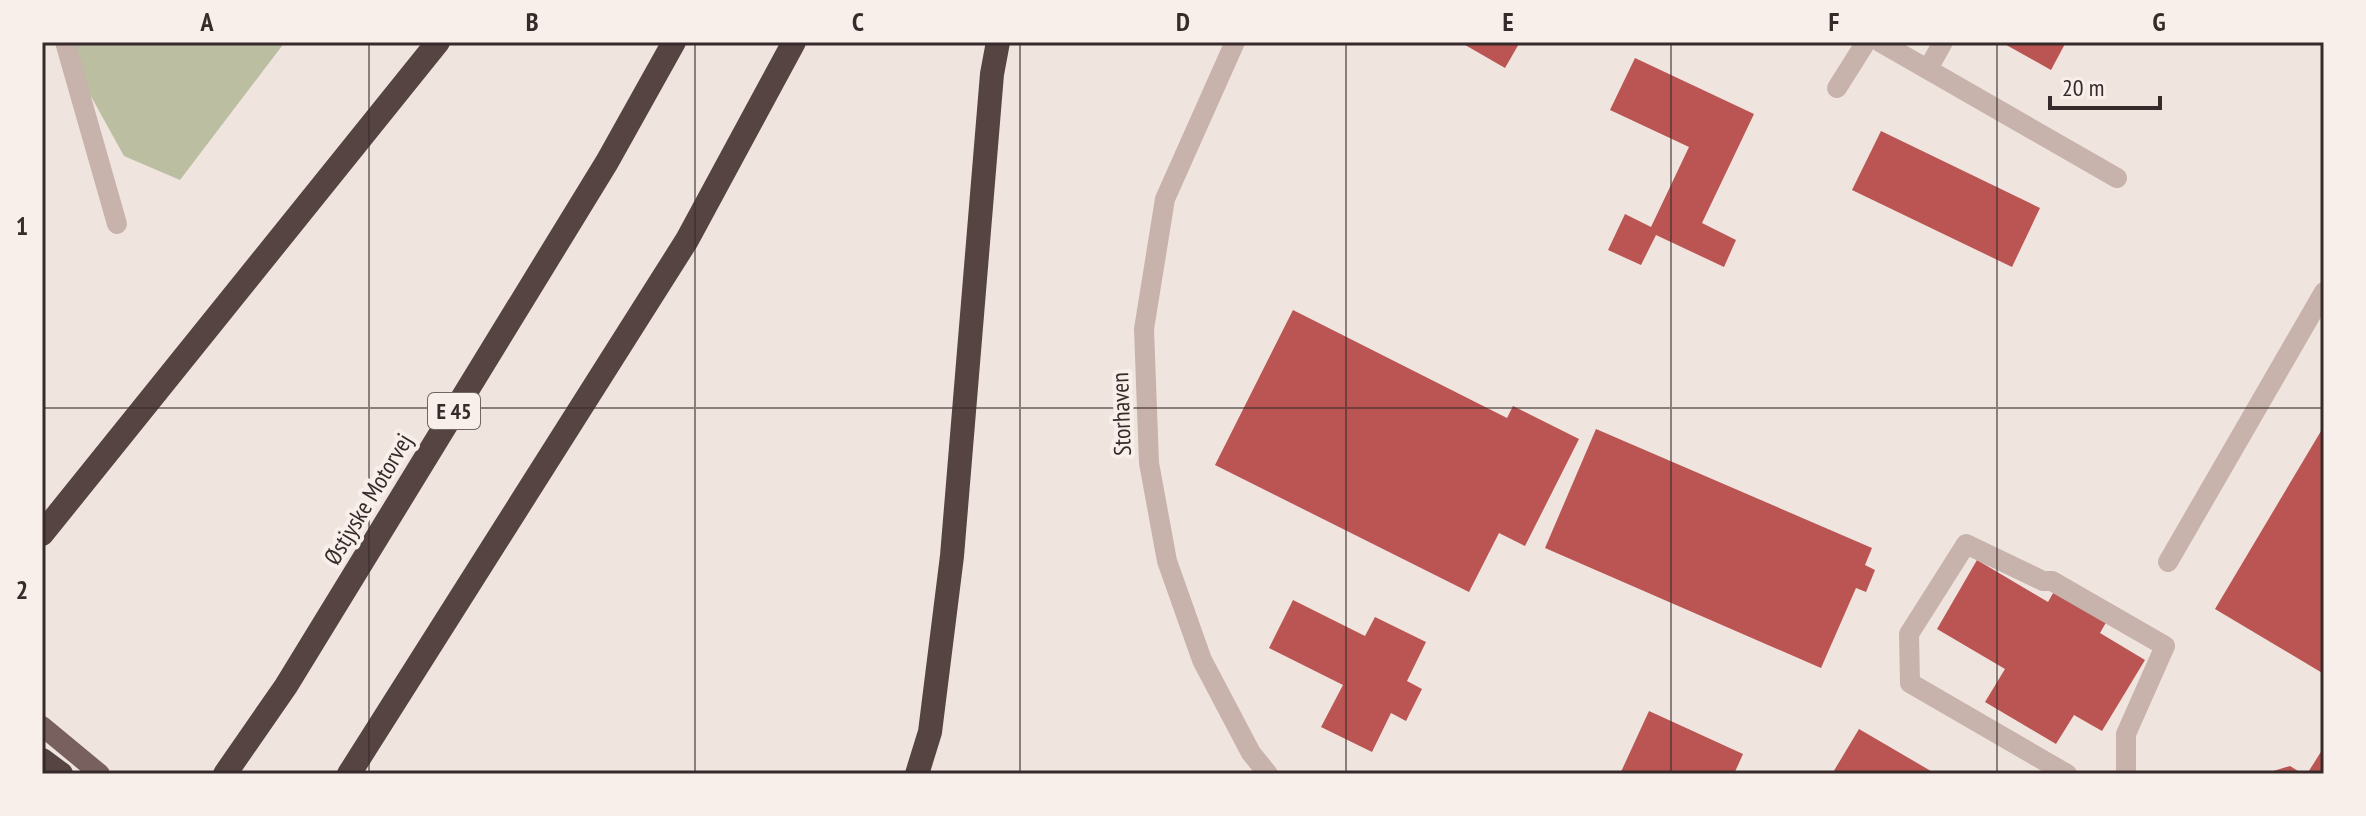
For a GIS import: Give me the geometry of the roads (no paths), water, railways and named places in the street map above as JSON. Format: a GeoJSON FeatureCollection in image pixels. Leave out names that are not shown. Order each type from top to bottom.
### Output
{"type":"FeatureCollection","features":[{"type":"Feature","properties":{"kind":"highway"},"geometry":{"type":"LineString","coordinates":[[42,534],[438,42]]}},
{"type":"Feature","properties":{"kind":"highway","name":"Østjyske Motorvej"},"geometry":{"type":"LineString","coordinates":[[225,774],[294,673],[607,162],[674,42]]}},
{"type":"Feature","properties":{"kind":"highway"},"geometry":{"type":"LineString","coordinates":[[349,774],[687,240],[794,42]]}},
{"type":"Feature","properties":{"kind":"highway"},"geometry":{"type":"LineString","coordinates":[[917,774],[930,732],[952,556],[992,74],[998,42]]}},
{"type":"Feature","properties":{"kind":"main road"},"geometry":{"type":"LineString","coordinates":[[42,726],[100,774]]}},
{"type":"Feature","properties":{"kind":"street"},"geometry":{"type":"LineString","coordinates":[[65,42],[117,224]]}},
{"type":"Feature","properties":{"kind":"street","name":"Storhaven"},"geometry":{"type":"LineString","coordinates":[[1235,42],[1165,199],[1144,329],[1149,463],[1167,561],[1202,660],[1251,753],[1268,774]]}},
{"type":"Feature","properties":{"kind":"street"},"geometry":{"type":"LineString","coordinates":[[1837,88],[1866,42]]}},
{"type":"Feature","properties":{"kind":"street"},"geometry":{"type":"LineString","coordinates":[[1880,42],[2117,178]]}},
{"type":"Feature","properties":{"kind":"street"},"geometry":{"type":"LineString","coordinates":[[1928,69],[1943,42]]}},
{"type":"Feature","properties":{"kind":"street"},"geometry":{"type":"LineString","coordinates":[[2168,562],[2324,292]]}},
{"type":"Feature","properties":{"kind":"street"},"geometry":{"type":"LineString","coordinates":[[2067,774],[1910,683],[1909,634],[1966,544],[2043,581],[2052,581],[2165,646],[2126,734],[2126,774]]}}]}
